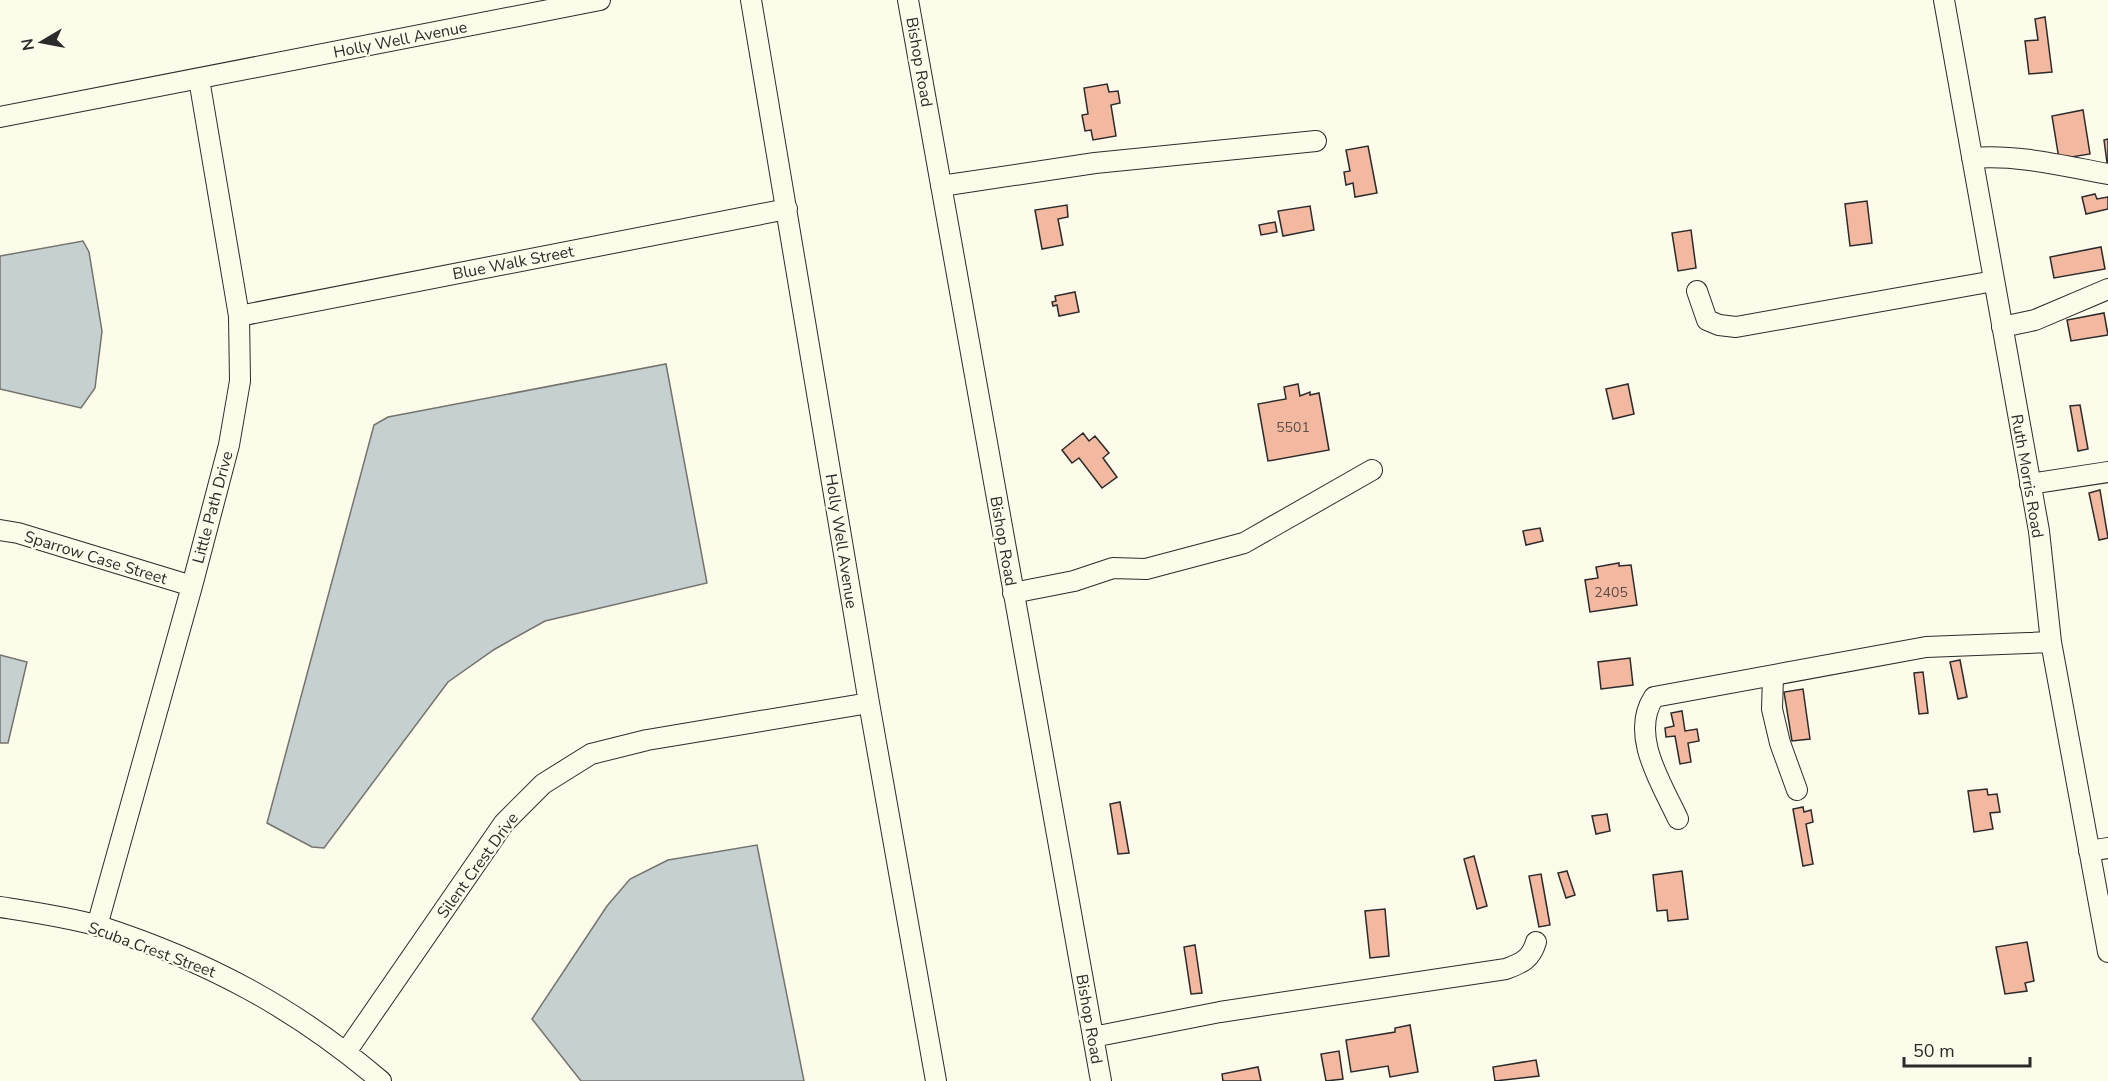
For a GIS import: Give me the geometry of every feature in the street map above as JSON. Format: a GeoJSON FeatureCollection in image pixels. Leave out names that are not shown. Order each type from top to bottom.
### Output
{"type":"FeatureCollection","features":[{"type":"Feature","properties":{"kind":"street","name":"Holly Well Avenue"},"geometry":{"type":"LineString","coordinates":[[0,117],[600,0]]}},
{"type":"Feature","properties":{"kind":"street","name":"Holly Well Avenue"},"geometry":{"type":"LineString","coordinates":[[751,0],[869,703],[936,1081]]}},
{"type":"Feature","properties":{"kind":"street","name":"Bishop Road"},"geometry":{"type":"LineString","coordinates":[[908,0],[1101,1081]]}},
{"type":"Feature","properties":{"kind":"street","name":"Ruth Morris Road"},"geometry":{"type":"LineString","coordinates":[[1944,0],[2039,531],[2051,642],[2098,850],[2108,952]]}},
{"type":"Feature","properties":{"kind":"street","name":"Little Path Drive"},"geometry":{"type":"LineString","coordinates":[[97,926],[229,445],[240,381],[239,316],[199,79]]}},
{"type":"Feature","properties":{"kind":"street"},"geometry":{"type":"LineString","coordinates":[[941,186],[1095,163],[1316,141]]}},
{"type":"Feature","properties":{"kind":"street"},"geometry":{"type":"LineString","coordinates":[[1972,158],[1990,156],[2108,174]]}},
{"type":"Feature","properties":{"kind":"street","name":"Blue Walk Street"},"geometry":{"type":"LineString","coordinates":[[239,316],[787,209]]}},
{"type":"Feature","properties":{"kind":"street"},"geometry":{"type":"LineString","coordinates":[[1697,291],[1707,320],[1719,325],[1736,327],[1994,281]]}},
{"type":"Feature","properties":{"kind":"street"},"geometry":{"type":"LineString","coordinates":[[2002,327],[2035,320],[2108,289]]}},
{"type":"Feature","properties":{"kind":"street"},"geometry":{"type":"LineString","coordinates":[[1013,593],[1074,581],[1113,568],[1146,569],[1244,543],[1372,470]]}},
{"type":"Feature","properties":{"kind":"street"},"geometry":{"type":"LineString","coordinates":[[2030,484],[2108,472]]}},
{"type":"Feature","properties":{"kind":"street","name":"Sparrow Case Street"},"geometry":{"type":"LineString","coordinates":[[0,530],[18,533],[192,586]]}},
{"type":"Feature","properties":{"kind":"street"},"geometry":{"type":"LineString","coordinates":[[1678,819],[1652,761],[1643,728],[1647,708],[1654,697],[1773,678],[1926,647],[2051,642]]}},
{"type":"Feature","properties":{"kind":"street"},"geometry":{"type":"LineString","coordinates":[[1773,678],[1772,709],[1780,743],[1797,790]]}},
{"type":"Feature","properties":{"kind":"street","name":"Silent Crest Drive"},"geometry":{"type":"LineString","coordinates":[[346,1052],[504,823],[543,784],[591,754],[647,740],[869,703]]}},
{"type":"Feature","properties":{"kind":"street","name":"Scuba Crest Street"},"geometry":{"type":"LineString","coordinates":[[0,907],[97,926],[201,964],[272,1000],[346,1052],[381,1081]]}},
{"type":"Feature","properties":{"kind":"street"},"geometry":{"type":"LineString","coordinates":[[1093,1037],[1220,1012],[1506,969],[1523,963],[1532,955],[1536,942]]}},
{"type":"Feature","properties":{"kind":"shaded area"},"geometry":{"type":"Polygon","coordinates":[[[83,241],[89,252],[102,331],[95,388],[81,408],[0,389],[0,256],[83,241]]]}},
{"type":"Feature","properties":{"kind":"shaded area"},"geometry":{"type":"Polygon","coordinates":[[[666,364],[707,583],[545,621],[495,649],[448,682],[324,848],[312,847],[267,823],[374,425],[388,417],[666,364]]]}},
{"type":"Feature","properties":{"kind":"shaded area"},"geometry":{"type":"Polygon","coordinates":[[[0,655],[27,662],[8,743],[0,743],[0,655]]]}},
{"type":"Feature","properties":{"kind":"shaded area"},"geometry":{"type":"Polygon","coordinates":[[[757,845],[804,1081],[581,1081],[532,1019],[607,906],[630,879],[668,860],[757,845]]]}},
{"type":"Feature","properties":{"kind":"building"},"geometry":{"type":"Polygon","coordinates":[[[2045,17],[2052,72],[2029,74],[2025,41],[2038,40],[2035,19],[2045,17]]]}},
{"type":"Feature","properties":{"kind":"building"},"geometry":{"type":"Polygon","coordinates":[[[1107,84],[1109,92],[1118,91],[1120,103],[1111,105],[1116,136],[1093,140],[1091,130],[1085,131],[1082,115],[1088,114],[1084,88],[1107,84]]]}},
{"type":"Feature","properties":{"kind":"building"},"geometry":{"type":"Polygon","coordinates":[[[2083,110],[2090,154],[2059,159],[2052,116],[2083,110]]]}},
{"type":"Feature","properties":{"kind":"building"},"geometry":{"type":"Polygon","coordinates":[[[2108,139],[2108,170],[2104,140],[2108,139]]]}},
{"type":"Feature","properties":{"kind":"building"},"geometry":{"type":"Polygon","coordinates":[[[1368,146],[1377,193],[1355,197],[1353,183],[1346,185],[1344,172],[1350,171],[1346,150],[1368,146]]]}},
{"type":"Feature","properties":{"kind":"building"},"geometry":{"type":"Polygon","coordinates":[[[2095,194],[2097,199],[2108,197],[2108,209],[2086,214],[2082,197],[2095,194]]]}},
{"type":"Feature","properties":{"kind":"building"},"geometry":{"type":"Polygon","coordinates":[[[1867,201],[1872,243],[1850,246],[1845,204],[1867,201]]]}},
{"type":"Feature","properties":{"kind":"building"},"geometry":{"type":"Polygon","coordinates":[[[1067,205],[1068,217],[1058,219],[1063,245],[1042,249],[1035,210],[1067,205]]]}},
{"type":"Feature","properties":{"kind":"building"},"geometry":{"type":"Polygon","coordinates":[[[1310,206],[1314,230],[1283,236],[1278,211],[1310,206]]]}},
{"type":"Feature","properties":{"kind":"building"},"geometry":{"type":"Polygon","coordinates":[[[1275,222],[1277,232],[1261,235],[1259,225],[1275,222]]]}},
{"type":"Feature","properties":{"kind":"building"},"geometry":{"type":"Polygon","coordinates":[[[1691,230],[1696,268],[1678,271],[1672,233],[1691,230]]]}},
{"type":"Feature","properties":{"kind":"building"},"geometry":{"type":"Polygon","coordinates":[[[2101,247],[2105,269],[2054,278],[2050,257],[2101,247]]]}},
{"type":"Feature","properties":{"kind":"building"},"geometry":{"type":"Polygon","coordinates":[[[1075,292],[1079,312],[1059,316],[1057,305],[1053,306],[1052,302],[1056,301],[1055,296],[1075,292]]]}},
{"type":"Feature","properties":{"kind":"building"},"geometry":{"type":"Polygon","coordinates":[[[2104,313],[2108,335],[2071,341],[2067,320],[2104,313]]]}},
{"type":"Feature","properties":{"kind":"building"},"geometry":{"type":"Polygon","coordinates":[[[1298,384],[1300,396],[1310,392],[1310,395],[1319,393],[1329,450],[1268,461],[1258,404],[1286,399],[1284,387],[1298,384]]]}},
{"type":"Feature","properties":{"kind":"building"},"geometry":{"type":"Polygon","coordinates":[[[1628,384],[1634,414],[1613,419],[1606,389],[1628,384]]]}},
{"type":"Feature","properties":{"kind":"building"},"geometry":{"type":"Polygon","coordinates":[[[2080,405],[2088,449],[2078,451],[2070,406],[2080,405]]]}},
{"type":"Feature","properties":{"kind":"building"},"geometry":{"type":"Polygon","coordinates":[[[1083,433],[1089,441],[1095,436],[1109,453],[1103,458],[1117,477],[1102,488],[1079,458],[1072,463],[1062,450],[1083,433]]]}},
{"type":"Feature","properties":{"kind":"building"},"geometry":{"type":"Polygon","coordinates":[[[2100,490],[2108,538],[2099,540],[2089,493],[2100,490]]]}},
{"type":"Feature","properties":{"kind":"building"},"geometry":{"type":"Polygon","coordinates":[[[1540,528],[1543,541],[1526,545],[1523,531],[1540,528]]]}},
{"type":"Feature","properties":{"kind":"building"},"geometry":{"type":"Polygon","coordinates":[[[1619,563],[1619,566],[1631,565],[1637,605],[1590,612],[1585,580],[1598,578],[1596,567],[1619,563]]]}},
{"type":"Feature","properties":{"kind":"building"},"geometry":{"type":"Polygon","coordinates":[[[1630,658],[1633,685],[1601,689],[1598,662],[1630,658]]]}},
{"type":"Feature","properties":{"kind":"building"},"geometry":{"type":"Polygon","coordinates":[[[1960,660],[1967,697],[1958,699],[1950,662],[1960,660]]]}},
{"type":"Feature","properties":{"kind":"building"},"geometry":{"type":"Polygon","coordinates":[[[1923,672],[1928,713],[1919,714],[1914,673],[1923,672]]]}},
{"type":"Feature","properties":{"kind":"building"},"geometry":{"type":"Polygon","coordinates":[[[1803,689],[1810,739],[1792,741],[1784,692],[1803,689]]]}},
{"type":"Feature","properties":{"kind":"building"},"geometry":{"type":"Polygon","coordinates":[[[1682,711],[1685,731],[1697,729],[1699,741],[1688,743],[1691,762],[1680,764],[1675,736],[1666,737],[1665,728],[1674,726],[1671,713],[1682,711]]]}},
{"type":"Feature","properties":{"kind":"building"},"geometry":{"type":"Polygon","coordinates":[[[1987,789],[1988,795],[1997,794],[2000,812],[1990,813],[1993,829],[1974,832],[1968,791],[1987,789]]]}},
{"type":"Feature","properties":{"kind":"building"},"geometry":{"type":"Polygon","coordinates":[[[1120,802],[1129,853],[1118,854],[1110,804],[1120,802]]]}},
{"type":"Feature","properties":{"kind":"building"},"geometry":{"type":"Polygon","coordinates":[[[1803,807],[1804,812],[1811,810],[1813,822],[1806,824],[1813,864],[1803,866],[1793,809],[1803,807]]]}},
{"type":"Feature","properties":{"kind":"building"},"geometry":{"type":"Polygon","coordinates":[[[1607,814],[1610,831],[1596,834],[1592,816],[1607,814]]]}},
{"type":"Feature","properties":{"kind":"building"},"geometry":{"type":"Polygon","coordinates":[[[1474,856],[1487,906],[1477,909],[1464,859],[1474,856]]]}},
{"type":"Feature","properties":{"kind":"building"},"geometry":{"type":"Polygon","coordinates":[[[1567,871],[1575,895],[1566,898],[1558,873],[1567,871]]]}},
{"type":"Feature","properties":{"kind":"building"},"geometry":{"type":"Polygon","coordinates":[[[1682,871],[1688,919],[1668,921],[1667,910],[1657,911],[1653,875],[1682,871]]]}},
{"type":"Feature","properties":{"kind":"building"},"geometry":{"type":"Polygon","coordinates":[[[1541,874],[1550,925],[1539,927],[1529,876],[1541,874]]]}},
{"type":"Feature","properties":{"kind":"building"},"geometry":{"type":"Polygon","coordinates":[[[1385,909],[1389,956],[1370,958],[1365,911],[1385,909]]]}},
{"type":"Feature","properties":{"kind":"building"},"geometry":{"type":"Polygon","coordinates":[[[2027,942],[2034,981],[2025,983],[2027,991],[2005,994],[1996,947],[2027,942]]]}},
{"type":"Feature","properties":{"kind":"building"},"geometry":{"type":"Polygon","coordinates":[[[1195,945],[1202,993],[1191,994],[1184,947],[1195,945]]]}},
{"type":"Feature","properties":{"kind":"building"},"geometry":{"type":"Polygon","coordinates":[[[1410,1025],[1418,1072],[1390,1077],[1388,1066],[1351,1072],[1346,1040],[1395,1032],[1395,1028],[1410,1025]]]}},
{"type":"Feature","properties":{"kind":"building"},"geometry":{"type":"Polygon","coordinates":[[[1339,1051],[1343,1079],[1326,1081],[1321,1054],[1339,1051]]]}},
{"type":"Feature","properties":{"kind":"building"},"geometry":{"type":"Polygon","coordinates":[[[1536,1060],[1539,1076],[1495,1081],[1493,1067],[1536,1060]]]}},
{"type":"Feature","properties":{"kind":"building"},"geometry":{"type":"Polygon","coordinates":[[[1258,1067],[1261,1081],[1223,1081],[1222,1074],[1258,1067]]]}}]}
